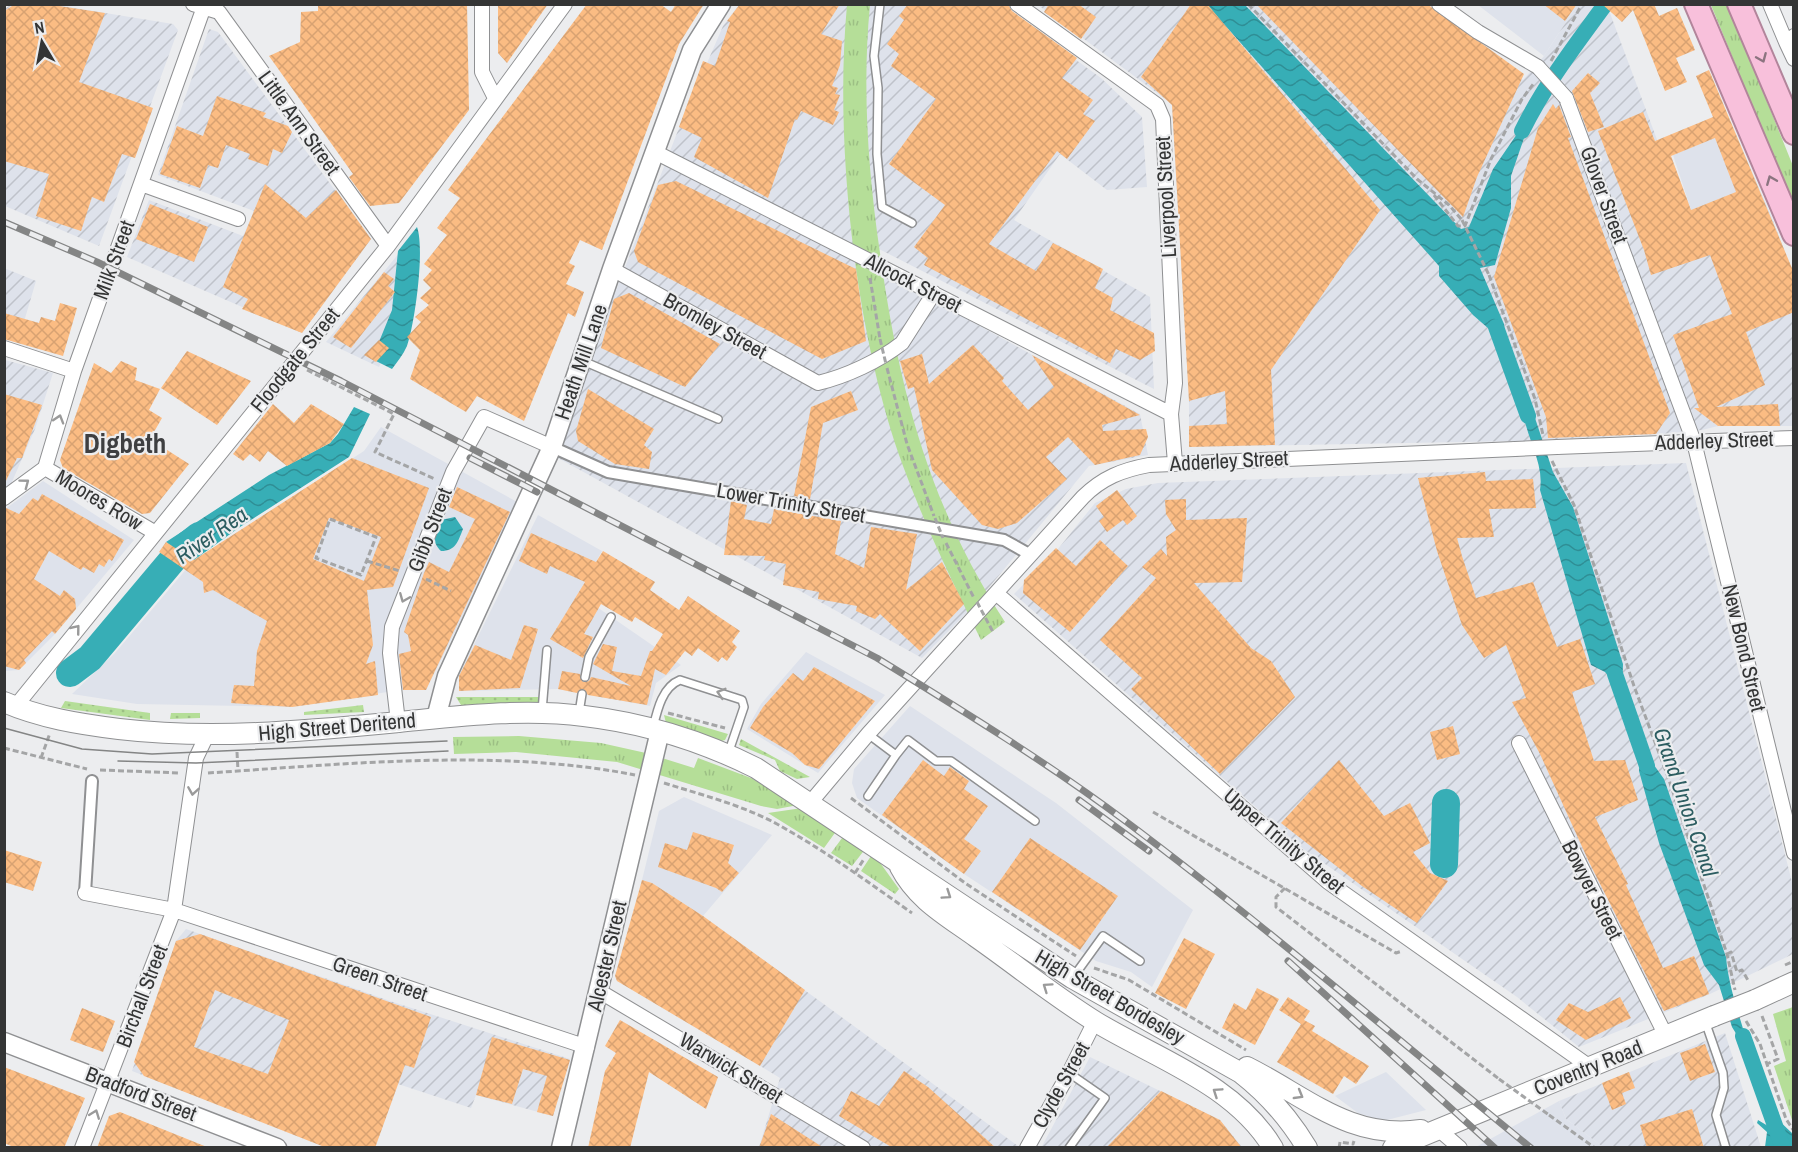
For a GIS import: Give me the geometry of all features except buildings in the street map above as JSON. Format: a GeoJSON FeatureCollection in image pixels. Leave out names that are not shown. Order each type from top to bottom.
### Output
{"type":"FeatureCollection","features":[{"type":"Feature","properties":{"kind":"highway"},"geometry":{"type":"LineString","coordinates":[[1696,4],[1794,234]]}},
{"type":"Feature","properties":{"kind":"highway"},"geometry":{"type":"LineString","coordinates":[[1739,4],[1794,133]]}},
{"type":"Feature","properties":{"kind":"main road","name":"High Street Deritend"},"geometry":{"type":"LineString","coordinates":[[17,707],[90,725],[153,733],[207,735],[267,733],[476,714],[542,714],[659,724]]}},
{"type":"Feature","properties":{"kind":"main road","name":"High Street Bordesley"},"geometry":{"type":"LineString","coordinates":[[659,724],[756,768],[1072,978],[1241,1073],[1265,1092],[1292,1124],[1306,1148]]}},
{"type":"Feature","properties":{"kind":"main road","name":"High Street Bordesley"},"geometry":{"type":"LineString","coordinates":[[898,863],[920,897],[1095,1021],[1186,1071],[1226,1098],[1248,1117],[1273,1148]]}},
{"type":"Feature","properties":{"kind":"main road","name":"Coventry Road"},"geometry":{"type":"LineString","coordinates":[[1393,1148],[1437,1128],[1751,1003],[1787,981]]}},
{"type":"Feature","properties":{"kind":"main road"},"geometry":{"type":"LineString","coordinates":[[1208,1053],[1247,1067],[1358,1127],[1378,1132],[1437,1128]]}},
{"type":"Feature","properties":{"kind":"street"},"geometry":{"type":"LineString","coordinates":[[482,4],[482,72],[495,98]]}},
{"type":"Feature","properties":{"kind":"street","name":"Floodgate Street"},"geometry":{"type":"LineString","coordinates":[[17,707],[39,675],[154,532],[388,246],[565,4]]}},
{"type":"Feature","properties":{"kind":"street","name":"Heath Mill Lane"},"geometry":{"type":"LineString","coordinates":[[436,718],[447,676],[552,447],[612,269],[692,50],[721,4]]}},
{"type":"Feature","properties":{"kind":"street","name":"Liverpool Street"},"geometry":{"type":"LineString","coordinates":[[1017,4],[1157,105],[1163,119],[1175,383],[1171,414],[1175,463]]}},
{"type":"Feature","properties":{"kind":"street","name":"Glover Street"},"geometry":{"type":"LineString","coordinates":[[1439,4],[1478,32],[1542,67],[1566,98],[1694,442]]}},
{"type":"Feature","properties":{"kind":"street"},"geometry":{"type":"LineString","coordinates":[[1770,4],[1790,39],[1794,59]]}},
{"type":"Feature","properties":{"kind":"street","name":"Milk Street"},"geometry":{"type":"LineString","coordinates":[[45,468],[74,371],[141,184],[201,5]]}},
{"type":"Feature","properties":{"kind":"street","name":"Little Ann Street"},"geometry":{"type":"LineString","coordinates":[[201,5],[219,12],[388,246]]}},
{"type":"Feature","properties":{"kind":"street","name":"Allcock Street"},"geometry":{"type":"LineString","coordinates":[[655,152],[1171,414]]}},
{"type":"Feature","properties":{"kind":"street"},"geometry":{"type":"LineString","coordinates":[[141,184],[238,219]]}},
{"type":"Feature","properties":{"kind":"street","name":"Bromley Street"},"geometry":{"type":"LineString","coordinates":[[612,269],[818,383],[852,371],[902,343],[934,293]]}},
{"type":"Feature","properties":{"kind":"street"},"geometry":{"type":"LineString","coordinates":[[4,348],[74,371]]}},
{"type":"Feature","properties":{"kind":"street","name":"Gibb Street"},"geometry":{"type":"LineString","coordinates":[[398,722],[389,643],[392,627],[417,577],[450,478],[484,417],[552,447]]}},
{"type":"Feature","properties":{"kind":"street","name":"Adderley Street"},"geometry":{"type":"LineString","coordinates":[[810,803],[868,734],[1083,497],[1103,479],[1125,470],[1175,463],[1794,438]]}},
{"type":"Feature","properties":{"kind":"street","name":"New Bond Street"},"geometry":{"type":"LineString","coordinates":[[1694,442],[1794,853]]}},
{"type":"Feature","properties":{"kind":"street","name":"Lower Trinity Street"},"geometry":{"type":"LineString","coordinates":[[552,447],[608,472],[1004,540],[1031,555]]}},
{"type":"Feature","properties":{"kind":"street"},"geometry":{"type":"LineString","coordinates":[[4,498],[45,468]]}},
{"type":"Feature","properties":{"kind":"street","name":"Moores Row"},"geometry":{"type":"LineString","coordinates":[[45,468],[154,532]]}},
{"type":"Feature","properties":{"kind":"street","name":"Upper Trinity Street"},"geometry":{"type":"LineString","coordinates":[[996,593],[1328,882],[1421,945],[1590,1067]]}},
{"type":"Feature","properties":{"kind":"street","name":"Alcester Street"},"geometry":{"type":"LineString","coordinates":[[561,1148],[587,1047],[659,724]]}},
{"type":"Feature","properties":{"kind":"street","name":"Birchall Street"},"geometry":{"type":"LineString","coordinates":[[82,1148],[174,910],[196,774],[196,758],[207,735]]}},
{"type":"Feature","properties":{"kind":"street","name":"Bowyer Street"},"geometry":{"type":"LineString","coordinates":[[1519,743],[1666,1036]]}},
{"type":"Feature","properties":{"kind":"street"},"geometry":{"type":"LineString","coordinates":[[85,893],[92,781]]}},
{"type":"Feature","properties":{"kind":"street","name":"Green Street"},"geometry":{"type":"LineString","coordinates":[[85,893],[174,910],[587,1047]]}},
{"type":"Feature","properties":{"kind":"street","name":"Warwick Street"},"geometry":{"type":"LineString","coordinates":[[599,992],[863,1148]]}},
{"type":"Feature","properties":{"kind":"street","name":"Clyde Street"},"geometry":{"type":"LineString","coordinates":[[1027,1148],[1095,1021]]}},
{"type":"Feature","properties":{"kind":"street","name":"Bradford Street"},"geometry":{"type":"LineString","coordinates":[[4,1042],[277,1148]]}},
{"type":"Feature","properties":{"kind":"street"},"geometry":{"type":"LineString","coordinates":[[1437,1128],[1460,1148]]}},
{"type":"Feature","properties":{"kind":"lane"},"geometry":{"type":"LineString","coordinates":[[880,4],[874,56],[878,88],[876,154],[879,191],[882,207],[912,224]]}},
{"type":"Feature","properties":{"kind":"lane"},"geometry":{"type":"LineString","coordinates":[[581,360],[718,419]]}},
{"type":"Feature","properties":{"kind":"lane"},"geometry":{"type":"LineString","coordinates":[[585,677],[589,657],[611,617]]}},
{"type":"Feature","properties":{"kind":"lane"},"geometry":{"type":"LineString","coordinates":[[542,714],[547,650]]}},
{"type":"Feature","properties":{"kind":"lane"},"geometry":{"type":"LineString","coordinates":[[659,724],[658,706],[672,683],[680,680],[742,700],[744,707],[728,754]]}},
{"type":"Feature","properties":{"kind":"lane"},"geometry":{"type":"LineString","coordinates":[[578,716],[582,694]]}},
{"type":"Feature","properties":{"kind":"lane"},"geometry":{"type":"LineString","coordinates":[[868,734],[896,756]]}},
{"type":"Feature","properties":{"kind":"lane"},"geometry":{"type":"LineString","coordinates":[[868,796],[908,740],[936,760],[951,761],[1035,821]]}},
{"type":"Feature","properties":{"kind":"lane"},"geometry":{"type":"LineString","coordinates":[[1072,978],[1102,936],[1140,961]]}},
{"type":"Feature","properties":{"kind":"lane"},"geometry":{"type":"LineString","coordinates":[[1709,1018],[1723,1073],[1724,1088],[1716,1115],[1726,1148]]}},
{"type":"Feature","properties":{"kind":"lane"},"geometry":{"type":"LineString","coordinates":[[1069,1073],[1106,1098],[1070,1148]]}},
{"type":"Feature","properties":{"kind":"path"},"geometry":{"type":"LineString","coordinates":[[1248,4],[1417,179],[1449,205],[1462,220],[1489,275],[1535,399],[1555,471],[1575,505],[1727,954],[1778,1059],[1767,1064]]}},
{"type":"Feature","properties":{"kind":"path"},"geometry":{"type":"LineString","coordinates":[[1542,67],[1582,4]]}},
{"type":"Feature","properties":{"kind":"path"},"geometry":{"type":"LineString","coordinates":[[1433,193],[1458,226],[1465,226],[1491,159],[1522,99],[1534,82]]}},
{"type":"Feature","properties":{"kind":"path"},"geometry":{"type":"LineString","coordinates":[[868,270],[886,364],[907,444],[935,518],[993,632]]}},
{"type":"Feature","properties":{"kind":"path"},"geometry":{"type":"LineString","coordinates":[[300,366],[394,414],[375,452],[450,478]]}},
{"type":"Feature","properties":{"kind":"path"},"geometry":{"type":"LineString","coordinates":[[330,519],[376,537],[367,561],[361,575],[350,573],[316,558],[330,519]]}},
{"type":"Feature","properties":{"kind":"path"},"geometry":{"type":"LineString","coordinates":[[367,561],[452,591]]}},
{"type":"Feature","properties":{"kind":"path"},"geometry":{"type":"LineString","coordinates":[[659,724],[683,715],[730,730]]}},
{"type":"Feature","properties":{"kind":"path"},"geometry":{"type":"LineString","coordinates":[[237,744],[238,771]]}},
{"type":"Feature","properties":{"kind":"path"},"geometry":{"type":"LineString","coordinates":[[4,748],[93,770],[196,774],[510,760],[607,770],[649,770],[776,824],[855,873],[913,914]]}},
{"type":"Feature","properties":{"kind":"path"},"geometry":{"type":"LineString","coordinates":[[851,798],[965,883],[1093,967],[1129,980],[1248,1051]]}},
{"type":"Feature","properties":{"kind":"path"},"geometry":{"type":"LineString","coordinates":[[1153,812],[1396,953],[1421,945]]}},
{"type":"Feature","properties":{"kind":"path"},"geometry":{"type":"LineString","coordinates":[[1285,888],[1276,897],[1276,907],[1499,1079],[1595,1148]]}},
{"type":"Feature","properties":{"kind":"path"},"geometry":{"type":"LineString","coordinates":[[1727,954],[1731,952],[1737,972],[1742,970],[1748,982],[1758,977]]}},
{"type":"Feature","properties":{"kind":"path"},"geometry":{"type":"LineString","coordinates":[[1787,981],[1794,961]]}},
{"type":"Feature","properties":{"kind":"path"},"geometry":{"type":"LineString","coordinates":[[1744,1017],[1760,1044],[1786,1119],[1794,1131]]}},
{"type":"Feature","properties":{"kind":"shaded area"},"geometry":{"type":"Polygon","coordinates":[[[11,5],[56,5],[173,24],[178,30],[99,246],[5,206],[4,9],[11,5]]]}},
{"type":"Feature","properties":{"kind":"shaded area"},"geometry":{"type":"Polygon","coordinates":[[[739,5],[1000,5],[1101,78],[1142,117],[1147,187],[1107,190],[1060,154],[1014,220],[1150,297],[1154,389],[879,249],[883,273],[1140,414],[1148,455],[1089,466],[977,602],[922,658],[558,458],[614,296],[677,133],[723,26],[739,5]]]}},
{"type":"Feature","properties":{"kind":"shaded area"},"geometry":{"type":"Polygon","coordinates":[[[1038,5],[1426,5],[1523,80],[1544,56],[1577,5],[1607,5],[1659,145],[1664,138],[1691,210],[1707,237],[1770,213],[1793,273],[1793,426],[1718,426],[1660,434],[1519,441],[1189,447],[1189,401],[1172,104],[1038,5]]]}},
{"type":"Feature","properties":{"kind":"shaded area"},"geometry":{"type":"Polygon","coordinates":[[[1478,5],[1577,5],[1544,56],[1478,5]]]}},
{"type":"Feature","properties":{"kind":"shaded area"},"geometry":{"type":"Polygon","coordinates":[[[209,29],[218,32],[371,239],[302,333],[127,257],[149,200],[243,236],[254,211],[158,175],[209,29]]]}},
{"type":"Feature","properties":{"kind":"shaded area"},"geometry":{"type":"Polygon","coordinates":[[[1715,138],[1742,149],[1770,213],[1701,240],[1673,155],[1715,138]]]}},
{"type":"Feature","properties":{"kind":"shaded area"},"geometry":{"type":"Polygon","coordinates":[[[400,252],[396,318],[388,348],[379,367],[326,342],[400,252]]]}},
{"type":"Feature","properties":{"kind":"shaded area"},"geometry":{"type":"Polygon","coordinates":[[[4,268],[36,281],[18,342],[5,338],[4,268]]]}},
{"type":"Feature","properties":{"kind":"shaded area"},"geometry":{"type":"Polygon","coordinates":[[[5,360],[53,373],[35,429],[8,491],[5,493],[5,360]]]}},
{"type":"Feature","properties":{"kind":"shaded area"},"geometry":{"type":"Polygon","coordinates":[[[381,427],[519,503],[426,690],[400,690],[292,707],[137,704],[72,694],[115,653],[194,560],[364,451],[381,427]]]}},
{"type":"Feature","properties":{"kind":"shaded area"},"geometry":{"type":"Polygon","coordinates":[[[1686,463],[1793,886],[1793,954],[1710,994],[1579,1047],[1517,997],[1302,848],[1014,594],[1058,549],[1095,503],[1126,489],[1158,483],[1686,463]]]}},
{"type":"Feature","properties":{"kind":"shaded area"},"geometry":{"type":"Polygon","coordinates":[[[43,481],[134,540],[55,634],[19,670],[5,671],[4,510],[43,481]]]}},
{"type":"Feature","properties":{"kind":"shaded area"},"geometry":{"type":"Polygon","coordinates":[[[538,515],[602,551],[578,594],[681,665],[656,683],[650,706],[558,689],[459,691],[459,675],[538,515]]]}},
{"type":"Feature","properties":{"kind":"shaded area"},"geometry":{"type":"Polygon","coordinates":[[[806,652],[885,695],[818,773],[747,729],[761,704],[806,652]]]}},
{"type":"Feature","properties":{"kind":"shaded area"},"geometry":{"type":"Polygon","coordinates":[[[910,706],[1056,803],[1193,910],[1152,987],[1131,972],[1096,961],[964,874],[857,798],[852,783],[854,769],[910,706]]]}},
{"type":"Feature","properties":{"kind":"shaded area"},"geometry":{"type":"Polygon","coordinates":[[[684,797],[772,835],[703,916],[652,883],[642,880],[659,811],[684,797]]]}},
{"type":"Feature","properties":{"kind":"shaded area"},"geometry":{"type":"Polygon","coordinates":[[[186,929],[393,1002],[570,1059],[553,1116],[476,1095],[471,1108],[398,1084],[327,1147],[132,1071],[176,941],[186,929]]]}},
{"type":"Feature","properties":{"kind":"shaded area"},"geometry":{"type":"Polygon","coordinates":[[[758,956],[1018,1148],[759,1147],[780,1078],[710,1035],[758,956]]]}},
{"type":"Feature","properties":{"kind":"shaded area"},"geometry":{"type":"Polygon","coordinates":[[[1725,1033],[1761,1147],[1603,1147],[1566,1119],[1559,1101],[1725,1033]]]}},
{"type":"Feature","properties":{"kind":"shaded area"},"geometry":{"type":"Polygon","coordinates":[[[1090,1057],[1220,1120],[1242,1147],[1041,1148],[1090,1057]]]}},
{"type":"Feature","properties":{"kind":"shaded area"},"geometry":{"type":"Polygon","coordinates":[[[1386,1072],[1426,1110],[1383,1121],[1358,1113],[1335,1096],[1386,1072]]]}},
{"type":"Feature","properties":{"kind":"shaded area"},"geometry":{"type":"Polygon","coordinates":[[[1559,1101],[1566,1119],[1603,1147],[1474,1148],[1559,1101]]]}},
{"type":"Feature","properties":{"kind":"green space"},"geometry":{"type":"Polygon","coordinates":[[[847,5],[870,5],[866,98],[872,191],[888,303],[908,399],[937,490],[956,534],[1005,622],[981,640],[940,554],[903,466],[886,414],[872,358],[852,238],[846,177],[844,59],[847,5]]]}},
{"type":"Feature","properties":{"kind":"green space"},"geometry":{"type":"Polygon","coordinates":[[[1711,5],[1728,5],[1793,166],[1793,205],[1711,5]]]}},
{"type":"Feature","properties":{"kind":"green space"},"geometry":{"type":"Polygon","coordinates":[[[456,697],[539,697],[538,703],[461,705],[456,697]]]}},
{"type":"Feature","properties":{"kind":"green space"},"geometry":{"type":"Polygon","coordinates":[[[65,701],[150,713],[150,720],[61,708],[65,701]]]}},
{"type":"Feature","properties":{"kind":"green space"},"geometry":{"type":"Polygon","coordinates":[[[363,705],[364,712],[304,715],[304,712],[363,705]]]}},
{"type":"Feature","properties":{"kind":"green space"},"geometry":{"type":"Polygon","coordinates":[[[171,713],[200,713],[200,718],[170,719],[171,713]]]}},
{"type":"Feature","properties":{"kind":"green space"},"geometry":{"type":"Polygon","coordinates":[[[664,715],[728,734],[725,740],[718,742],[666,723],[664,715]]]}},
{"type":"Feature","properties":{"kind":"green space"},"geometry":{"type":"Polygon","coordinates":[[[519,736],[601,743],[646,753],[694,768],[698,758],[751,778],[798,805],[777,809],[761,806],[617,762],[516,752],[454,754],[453,737],[519,736]]]}},
{"type":"Feature","properties":{"kind":"green space"},"geometry":{"type":"Polygon","coordinates":[[[741,739],[810,777],[797,779],[780,771],[775,760],[739,745],[741,739]]]}},
{"type":"Feature","properties":{"kind":"green space"},"geometry":{"type":"Polygon","coordinates":[[[802,808],[837,830],[824,848],[768,813],[802,808]]]}},
{"type":"Feature","properties":{"kind":"green space"},"geometry":{"type":"Polygon","coordinates":[[[845,834],[866,848],[852,866],[831,853],[845,834]]]}},
{"type":"Feature","properties":{"kind":"green space"},"geometry":{"type":"Polygon","coordinates":[[[873,853],[899,889],[895,894],[861,871],[873,853]]]}},
{"type":"Feature","properties":{"kind":"green space"},"geometry":{"type":"Polygon","coordinates":[[[1794,1007],[1793,1123],[1774,1066],[1786,1061],[1773,1014],[1794,1007]]]}},
{"type":"Feature","properties":{"kind":"water"},"geometry":{"type":"Polygon","coordinates":[[[1207,5],[1245,5],[1461,229],[1469,227],[1493,169],[1534,109],[1511,176],[1511,208],[1495,265],[1480,268],[1504,324],[1505,348],[1497,336],[1473,315],[1439,276],[1439,266],[1207,5]]]}},
{"type":"Feature","properties":{"kind":"water"},"geometry":{"type":"Polygon","coordinates":[[[417,227],[420,252],[413,321],[407,346],[392,369],[372,359],[392,310],[398,251],[417,227]]]}},
{"type":"Feature","properties":{"kind":"water"},"geometry":{"type":"Polygon","coordinates":[[[1523,401],[1533,412],[1553,472],[1573,507],[1623,664],[1622,693],[1605,672],[1591,665],[1540,490],[1539,467],[1523,412],[1523,401]]]}},
{"type":"Feature","properties":{"kind":"water"},"geometry":{"type":"Polygon","coordinates":[[[354,407],[370,414],[349,457],[240,527],[194,560],[166,542],[269,475],[330,443],[354,407]]]}},
{"type":"Feature","properties":{"kind":"water"},"geometry":{"type":"Polygon","coordinates":[[[455,517],[463,529],[460,538],[456,545],[446,551],[441,551],[435,540],[437,528],[441,520],[455,517]]]}},
{"type":"Feature","properties":{"kind":"water"},"geometry":{"type":"Polygon","coordinates":[[[1641,747],[1664,779],[1726,957],[1733,995],[1751,1058],[1732,1027],[1719,985],[1704,965],[1659,843],[1639,771],[1641,747]]]}},
{"type":"Feature","properties":{"kind":"water"},"geometry":{"type":"Polygon","coordinates":[[[1769,1111],[1793,1134],[1793,1147],[1765,1147],[1767,1132],[1757,1123],[1758,1120],[1768,1126],[1769,1111]]]}},
{"type":"Feature","properties":{"kind":"waterway","name":"Grand Union Canal"},"geometry":{"type":"LineString","coordinates":[[1522,131],[1550,82],[1604,6]]}},
{"type":"Feature","properties":{"kind":"waterway","name":"Grand Union Canal"},"geometry":{"type":"LineString","coordinates":[[1496,327],[1528,416]]}},
{"type":"Feature","properties":{"kind":"waterway","name":"River Rea"},"geometry":{"type":"LineString","coordinates":[[70,673],[90,658],[180,551],[199,536]]}},
{"type":"Feature","properties":{"kind":"waterway","name":"Grand Union Canal"},"geometry":{"type":"LineString","coordinates":[[1615,674],[1647,766]]}},
{"type":"Feature","properties":{"kind":"waterway"},"geometry":{"type":"LineString","coordinates":[[1444,864],[1446,803]]}},
{"type":"Feature","properties":{"kind":"waterway","name":"Grand Union Canal"},"geometry":{"type":"LineString","coordinates":[[1743,1036],[1783,1148]]}},
{"type":"Feature","properties":{"kind":"tram line"},"geometry":{"type":"LineString","coordinates":[[4,728],[82,749],[152,754],[447,741]]}},
{"type":"Feature","properties":{"kind":"tram line"},"geometry":{"type":"LineString","coordinates":[[118,761],[196,763],[448,751]]}},
{"type":"Feature","properties":{"kind":"railway"},"geometry":{"type":"LineString","coordinates":[[4,222],[97,262],[341,381],[877,658],[1033,756],[1124,820],[1278,940],[1531,1148]]}},
{"type":"Feature","properties":{"kind":"railway"},"geometry":{"type":"LineString","coordinates":[[470,458],[537,492]]}},
{"type":"Feature","properties":{"kind":"railway"},"geometry":{"type":"LineString","coordinates":[[1079,800],[1149,851]]}},
{"type":"Feature","properties":{"kind":"railway"},"geometry":{"type":"LineString","coordinates":[[1288,961],[1495,1148]]}},
{"type":"Feature","properties":{"kind":"district","name":"Digbeth"},"geometry":{"type":"Point","coordinates":[125,444]}}]}
